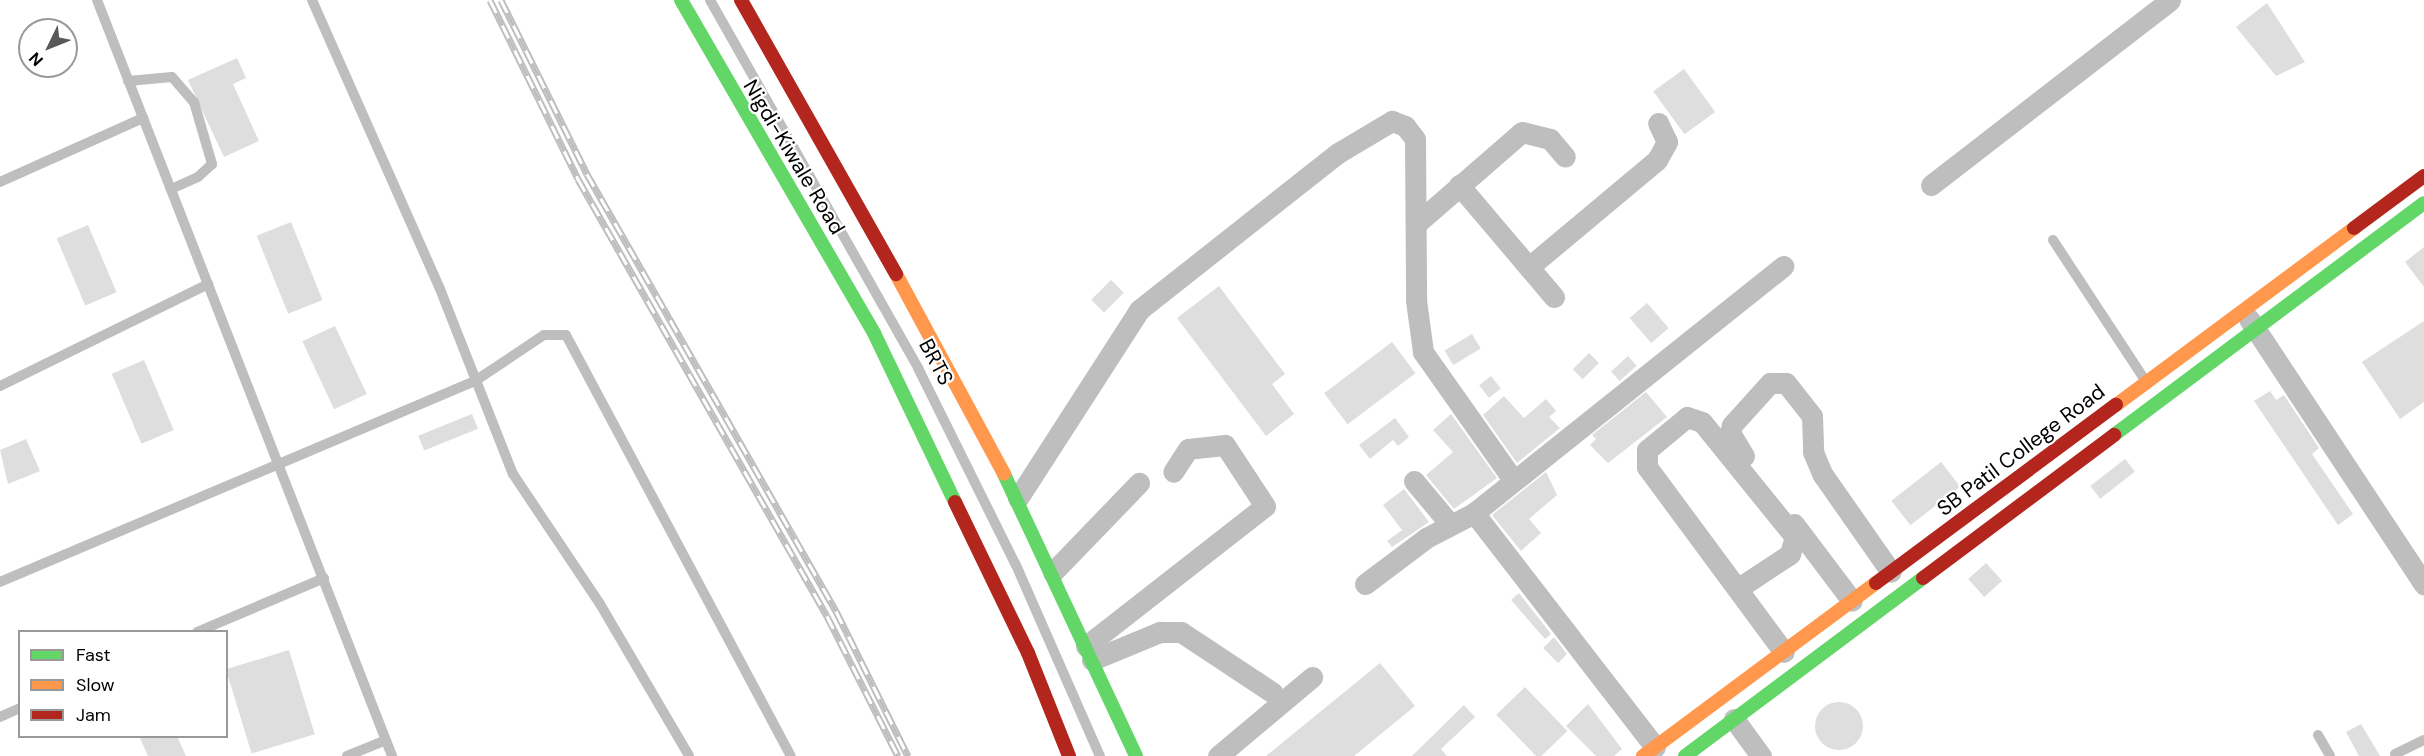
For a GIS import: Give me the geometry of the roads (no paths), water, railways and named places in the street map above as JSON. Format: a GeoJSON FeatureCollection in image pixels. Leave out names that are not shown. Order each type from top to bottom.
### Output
{"type":"FeatureCollection","features":[{"type":"Feature","properties":{"kind":"street","name":"Nigdi-Kiwale Road"},"geometry":{"type":"LineString","coordinates":[[681,0],[732,96],[874,333],[1028,653],[1069,756]]}},
{"type":"Feature","properties":{"kind":"street","name":"Nigdi-Kiwale Road"},"geometry":{"type":"LineString","coordinates":[[741,0],[1018,498],[1136,756]]}},
{"type":"Feature","properties":{"kind":"street"},"geometry":{"type":"LineString","coordinates":[[1931,185],[2170,0]]}},
{"type":"Feature","properties":{"kind":"street"},"geometry":{"type":"LineString","coordinates":[[1018,498],[1139,310],[1381,123],[1405,126],[1415,140],[1416,300],[1423,352],[1445,390],[1512,478]]}},
{"type":"Feature","properties":{"kind":"street"},"geometry":{"type":"LineString","coordinates":[[1529,267],[1657,160],[1667,142],[1658,123]]}},
{"type":"Feature","properties":{"kind":"street"},"geometry":{"type":"LineString","coordinates":[[1416,224],[1522,132],[1550,139],[1565,157]]}},
{"type":"Feature","properties":{"kind":"street","name":"SB Patil College Road"},"geometry":{"type":"LineString","coordinates":[[1649,752],[2424,176]]}},
{"type":"Feature","properties":{"kind":"street"},"geometry":{"type":"LineString","coordinates":[[1459,185],[1554,297]]}},
{"type":"Feature","properties":{"kind":"street","name":"SB Patil College Road"},"geometry":{"type":"LineString","coordinates":[[1685,756],[2424,203]]}},
{"type":"Feature","properties":{"kind":"street"},"geometry":{"type":"LineString","coordinates":[[1365,584],[1450,524],[1474,513],[1512,478],[1783,266]]}},
{"type":"Feature","properties":{"kind":"street"},"geometry":{"type":"LineString","coordinates":[[2243,310],[2424,584]]}},
{"type":"Feature","properties":{"kind":"street"},"geometry":{"type":"LineString","coordinates":[[1852,601],[1730,433],[1770,383],[1786,382],[1804,403],[1814,427],[1813,453],[1823,475],[1891,572]]}},
{"type":"Feature","properties":{"kind":"street"},"geometry":{"type":"LineString","coordinates":[[1740,587],[1790,554],[1795,537],[1702,422],[1687,417],[1643,457],[1740,587],[1784,652]]}},
{"type":"Feature","properties":{"kind":"street"},"geometry":{"type":"LineString","coordinates":[[1089,653],[1265,506],[1225,446],[1188,449],[1173,472]]}},
{"type":"Feature","properties":{"kind":"street"},"geometry":{"type":"LineString","coordinates":[[1414,481],[1450,524]]}},
{"type":"Feature","properties":{"kind":"street"},"geometry":{"type":"LineString","coordinates":[[1053,572],[1139,483]]}},
{"type":"Feature","properties":{"kind":"street"},"geometry":{"type":"LineString","coordinates":[[1474,513],[1649,752]]}},
{"type":"Feature","properties":{"kind":"street"},"geometry":{"type":"LineString","coordinates":[[1089,653],[1160,632],[1181,632],[1274,693]]}},
{"type":"Feature","properties":{"kind":"street"},"geometry":{"type":"LineString","coordinates":[[1218,756],[1312,677]]}},
{"type":"Feature","properties":{"kind":"street"},"geometry":{"type":"LineString","coordinates":[[1734,719],[1761,756]]}},
{"type":"Feature","properties":{"kind":"lane"},"geometry":{"type":"LineString","coordinates":[[97,0],[392,756]]}},
{"type":"Feature","properties":{"kind":"lane"},"geometry":{"type":"LineString","coordinates":[[312,0],[513,474],[600,604],[689,756]]}},
{"type":"Feature","properties":{"kind":"lane","name":"BRTS"},"geometry":{"type":"LineString","coordinates":[[710,0],[918,368],[1016,565],[1100,756]]}},
{"type":"Feature","properties":{"kind":"lane"},"geometry":{"type":"LineString","coordinates":[[128,81],[172,77],[194,102],[212,165],[198,177],[171,189]]}},
{"type":"Feature","properties":{"kind":"lane"},"geometry":{"type":"LineString","coordinates":[[0,182],[143,118]]}},
{"type":"Feature","properties":{"kind":"lane"},"geometry":{"type":"LineString","coordinates":[[2053,240],[2147,382]]}},
{"type":"Feature","properties":{"kind":"lane"},"geometry":{"type":"LineString","coordinates":[[0,386],[208,284]]}},
{"type":"Feature","properties":{"kind":"lane"},"geometry":{"type":"LineString","coordinates":[[0,582],[277,461],[475,381],[544,335],[566,335],[790,756]]}},
{"type":"Feature","properties":{"kind":"lane"},"geometry":{"type":"LineString","coordinates":[[202,630],[324,578]]}},
{"type":"Feature","properties":{"kind":"lane"},"geometry":{"type":"LineString","coordinates":[[0,717],[18,709]]}},
{"type":"Feature","properties":{"kind":"lane"},"geometry":{"type":"LineString","coordinates":[[2318,735],[2330,756]]}},
{"type":"Feature","properties":{"kind":"lane"},"geometry":{"type":"LineString","coordinates":[[347,756],[386,740]]}},
{"type":"Feature","properties":{"kind":"lane"},"geometry":{"type":"LineString","coordinates":[[2395,754],[2424,740]]}},
{"type":"Feature","properties":{"kind":"railway"},"geometry":{"type":"LineString","coordinates":[[490,0],[578,179],[827,616],[898,756]]}},
{"type":"Feature","properties":{"kind":"railway"},"geometry":{"type":"LineString","coordinates":[[501,0],[587,174],[836,611],[908,756]]}}]}
